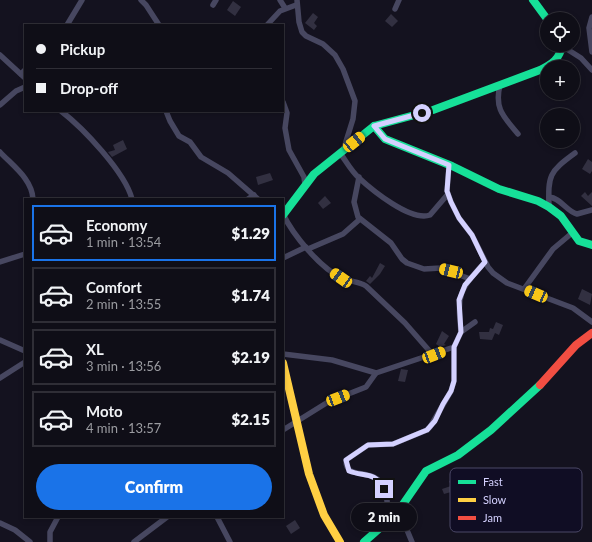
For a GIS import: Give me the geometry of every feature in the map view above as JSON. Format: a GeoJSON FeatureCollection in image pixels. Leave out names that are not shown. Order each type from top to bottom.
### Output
{"type":"FeatureCollection","features":[{"type":"Feature","properties":{"kind":"street"},"geometry":{"type":"LineString","coordinates":[[68,24],[82,0]]}},
{"type":"Feature","properties":{"kind":"street"},"geometry":{"type":"LineString","coordinates":[[141,0],[158,24]]}},
{"type":"Feature","properties":{"kind":"street"},"geometry":{"type":"LineString","coordinates":[[280,0],[285,8]]}},
{"type":"Feature","properties":{"kind":"street"},"geometry":{"type":"LineString","coordinates":[[395,9],[399,0]]}},
{"type":"Feature","properties":{"kind":"street"},"geometry":{"type":"LineString","coordinates":[[533,0],[542,12]]}},
{"type":"Feature","properties":{"kind":"street"},"geometry":{"type":"LineString","coordinates":[[268,24],[280,11],[297,3],[300,28],[302,32],[306,36],[323,44],[335,55],[343,69],[355,101],[353,119],[342,152]]}},
{"type":"Feature","properties":{"kind":"street"},"geometry":{"type":"LineString","coordinates":[[592,18],[589,28],[592,52]]}},
{"type":"Feature","properties":{"kind":"street"},"geometry":{"type":"LineString","coordinates":[[284,214],[314,174],[374,126],[433,110],[540,70],[556,62],[561,52]]}},
{"type":"Feature","properties":{"kind":"street"},"geometry":{"type":"LineString","coordinates":[[572,52],[581,58],[592,70]]}},
{"type":"Feature","properties":{"kind":"street"},"geometry":{"type":"LineString","coordinates":[[0,55],[24,74]]}},
{"type":"Feature","properties":{"kind":"street"},"geometry":{"type":"LineString","coordinates":[[500,85],[497,100],[498,106],[518,134]]}},
{"type":"Feature","properties":{"kind":"street"},"geometry":{"type":"LineString","coordinates":[[0,105],[16,91],[24,87]]}},
{"type":"Feature","properties":{"kind":"street"},"geometry":{"type":"LineString","coordinates":[[284,105],[287,113],[285,128],[289,150],[304,177],[305,186]]}},
{"type":"Feature","properties":{"kind":"street"},"geometry":{"type":"LineString","coordinates":[[62,112],[87,134],[117,171],[128,188],[132,198]]}},
{"type":"Feature","properties":{"kind":"street"},"geometry":{"type":"LineString","coordinates":[[167,112],[179,136],[190,142],[201,157],[228,173],[256,197]]}},
{"type":"Feature","properties":{"kind":"street"},"geometry":{"type":"LineString","coordinates":[[374,126],[385,139],[449,165],[499,189],[549,206],[561,216],[572,234],[579,241],[592,245]]}},
{"type":"Feature","properties":{"kind":"street"},"geometry":{"type":"LineString","coordinates":[[0,152],[29,183],[33,198]]}},
{"type":"Feature","properties":{"kind":"street"},"geometry":{"type":"LineString","coordinates":[[342,152],[359,178],[398,207],[417,216],[430,215],[448,194]]}},
{"type":"Feature","properties":{"kind":"street"},"geometry":{"type":"LineString","coordinates":[[549,206],[550,176],[558,166],[575,153]]}},
{"type":"Feature","properties":{"kind":"street"},"geometry":{"type":"LineString","coordinates":[[449,165],[448,194],[454,211],[472,235],[485,262],[498,277],[573,308],[592,322]]}},
{"type":"Feature","properties":{"kind":"street"},"geometry":{"type":"LineString","coordinates":[[359,178],[354,202],[355,211],[360,219],[392,243],[402,259],[407,263],[424,269],[442,268],[470,279]]}},
{"type":"Feature","properties":{"kind":"street"},"geometry":{"type":"LineString","coordinates":[[549,197],[555,198],[569,210],[577,214],[592,210]]}},
{"type":"Feature","properties":{"kind":"street"},"geometry":{"type":"LineString","coordinates":[[284,217],[289,227],[307,248],[341,278],[359,282],[366,286],[405,323],[434,355]]}},
{"type":"Feature","properties":{"kind":"street"},"geometry":{"type":"LineString","coordinates":[[284,258],[343,234],[360,219]]}},
{"type":"Feature","properties":{"kind":"street"},"geometry":{"type":"LineString","coordinates":[[524,289],[546,257],[572,234]]}},
{"type":"Feature","properties":{"kind":"street"},"geometry":{"type":"LineString","coordinates":[[0,262],[24,254]]}},
{"type":"Feature","properties":{"kind":"street"},"geometry":{"type":"LineString","coordinates":[[386,522],[387,496],[382,484],[364,473],[349,471],[346,460],[368,445],[393,444],[422,432],[430,427],[451,391],[454,381],[454,347],[461,332],[459,300],[465,285],[485,262]]}},
{"type":"Feature","properties":{"kind":"street"},"geometry":{"type":"LineString","coordinates":[[461,332],[475,322]]}},
{"type":"Feature","properties":{"kind":"street"},"geometry":{"type":"LineString","coordinates":[[364,542],[397,513],[426,471],[458,455],[491,430],[550,375],[576,344],[592,333]]}},
{"type":"Feature","properties":{"kind":"street"},"geometry":{"type":"LineString","coordinates":[[0,340],[24,351]]}},
{"type":"Feature","properties":{"kind":"street"},"geometry":{"type":"LineString","coordinates":[[284,354],[332,360],[376,373],[434,355],[454,347]]}},
{"type":"Feature","properties":{"kind":"street"},"geometry":{"type":"LineString","coordinates":[[0,378],[24,363]]}},
{"type":"Feature","properties":{"kind":"street"},"geometry":{"type":"LineString","coordinates":[[284,367],[308,474],[324,515],[340,542]]}},
{"type":"Feature","properties":{"kind":"street"},"geometry":{"type":"LineString","coordinates":[[284,429],[328,402],[366,387],[376,373]]}},
{"type":"Feature","properties":{"kind":"street"},"geometry":{"type":"LineString","coordinates":[[397,513],[412,542]]}},
{"type":"Feature","properties":{"kind":"street"},"geometry":{"type":"LineString","coordinates":[[50,542],[50,532],[57,518]]}},
{"type":"Feature","properties":{"kind":"street"},"geometry":{"type":"LineString","coordinates":[[134,542],[166,518]]}},
{"type":"Feature","properties":{"kind":"street"},"geometry":{"type":"LineString","coordinates":[[218,518],[230,542]]}},
{"type":"Feature","properties":{"kind":"street"},"geometry":{"type":"LineString","coordinates":[[0,523],[15,530],[30,542]]}},
{"type":"Feature","properties":{"kind":"building"},"geometry":{"type":"Polygon","coordinates":[[[233,1],[241,7],[235,16],[227,10],[233,1]]]}},
{"type":"Feature","properties":{"kind":"building"},"geometry":{"type":"Polygon","coordinates":[[[313,13],[318,17],[314,23],[317,26],[314,30],[305,23],[313,13]]]}},
{"type":"Feature","properties":{"kind":"building"},"geometry":{"type":"Polygon","coordinates":[[[391,14],[398,21],[392,27],[385,21],[391,14]]]}},
{"type":"Feature","properties":{"kind":"building"},"geometry":{"type":"Polygon","coordinates":[[[123,140],[127,149],[112,157],[108,152],[115,150],[113,145],[123,140]]]}},
{"type":"Feature","properties":{"kind":"building"},"geometry":{"type":"Polygon","coordinates":[[[588,159],[592,162],[592,171],[590,174],[582,169],[588,159]]]}},
{"type":"Feature","properties":{"kind":"building"},"geometry":{"type":"Polygon","coordinates":[[[270,173],[273,180],[258,185],[256,177],[270,173]]]}},
{"type":"Feature","properties":{"kind":"building"},"geometry":{"type":"Polygon","coordinates":[[[585,192],[588,196],[592,192],[592,206],[581,196],[585,192]]]}},
{"type":"Feature","properties":{"kind":"building"},"geometry":{"type":"Polygon","coordinates":[[[325,196],[331,203],[323,209],[318,203],[325,196]]]}},
{"type":"Feature","properties":{"kind":"building"},"geometry":{"type":"Polygon","coordinates":[[[380,263],[385,266],[380,274],[370,284],[366,281],[370,276],[372,278],[380,263]]]}},
{"type":"Feature","properties":{"kind":"building"},"geometry":{"type":"Polygon","coordinates":[[[582,289],[592,294],[590,305],[578,299],[582,289]]]}},
{"type":"Feature","properties":{"kind":"building"},"geometry":{"type":"Polygon","coordinates":[[[496,322],[503,325],[499,335],[495,333],[492,340],[480,339],[479,332],[489,332],[490,328],[493,329],[496,322]]]}},
{"type":"Feature","properties":{"kind":"building"},"geometry":{"type":"Polygon","coordinates":[[[442,331],[449,336],[444,344],[446,345],[440,347],[436,344],[442,331]]]}},
{"type":"Feature","properties":{"kind":"building"},"geometry":{"type":"Polygon","coordinates":[[[401,369],[408,370],[405,382],[398,381],[401,369]]]}},
{"type":"Feature","properties":{"kind":"building"},"geometry":{"type":"Polygon","coordinates":[[[450,486],[450,492],[444,494],[442,489],[450,486]]]}},
{"type":"Feature","properties":{"kind":"building"},"geometry":{"type":"Polygon","coordinates":[[[295,520],[300,528],[291,534],[286,526],[295,520]]]}},
{"type":"Feature","properties":{"kind":"traffic: fast"},"geometry":{"type":"LineString","coordinates":[[533,0],[542,12]]}},
{"type":"Feature","properties":{"kind":"traffic: fast"},"geometry":{"type":"LineString","coordinates":[[284,214],[314,174],[374,126],[433,110],[540,70],[555,60],[560,52]]}},
{"type":"Feature","properties":{"kind":"traffic: fast"},"geometry":{"type":"LineString","coordinates":[[374,126],[385,139],[452,166],[499,189],[538,201],[549,207],[561,216],[579,241],[592,245]]}},
{"type":"Feature","properties":{"kind":"traffic: fast"},"geometry":{"type":"LineString","coordinates":[[364,542],[397,513],[426,471],[458,455],[491,430],[540,385]]}},
{"type":"Feature","properties":{"kind":"traffic: slow"},"geometry":{"type":"LineString","coordinates":[[284,367],[309,474],[324,515],[340,542]]}},
{"type":"Feature","properties":{"kind":"traffic: jam"},"geometry":{"type":"LineString","coordinates":[[540,385],[576,345],[592,333]]}},
{"type":"Feature","properties":{"kind":"route"},"geometry":{"type":"LineString","coordinates":[[384,489],[378,479],[364,473],[353,473],[349,471],[345,462],[346,459],[368,445],[393,444],[427,430],[435,421],[451,391],[454,381],[454,347],[461,332],[459,300],[461,292],[465,285],[485,262],[478,244],[454,211],[447,191],[449,165],[385,139],[374,126],[422,113]]}}]}
